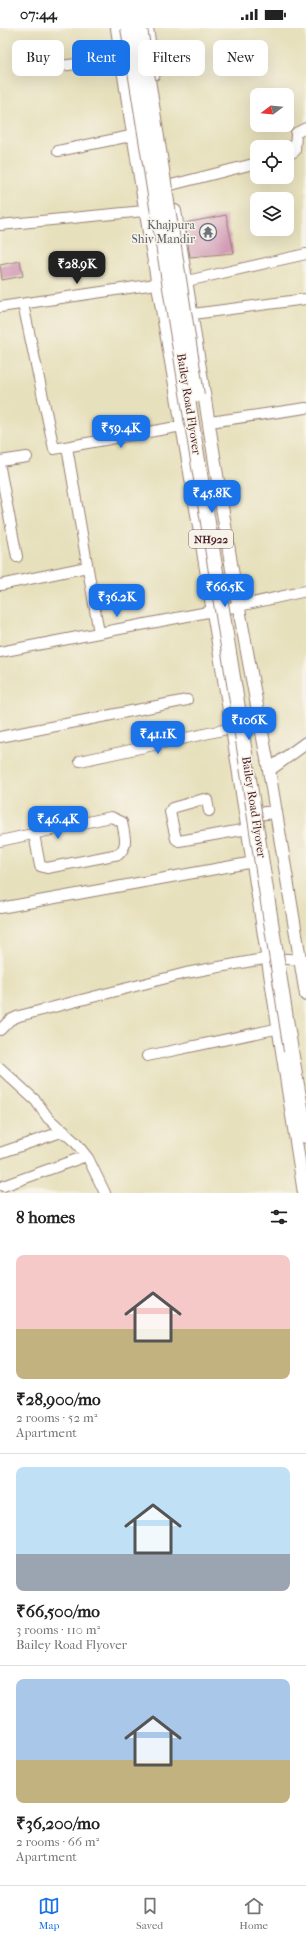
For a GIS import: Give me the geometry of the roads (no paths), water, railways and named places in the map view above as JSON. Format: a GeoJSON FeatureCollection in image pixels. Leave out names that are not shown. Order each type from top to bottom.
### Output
{"type":"FeatureCollection","features":[{"type":"Feature","properties":{"kind":"highway","name":"Bailey Road Flyover"},"geometry":{"type":"LineString","coordinates":[[128,28],[295,1050],[306,1087]]}},
{"type":"Feature","properties":{"kind":"highway","name":"Bailey Road Flyover"},"geometry":{"type":"LineString","coordinates":[[140,28],[295,1050],[306,1136]]}},
{"type":"Feature","properties":{"kind":"main road"},"geometry":{"type":"LineString","coordinates":[[117,28],[119,40]]}},
{"type":"Feature","properties":{"kind":"main road"},"geometry":{"type":"LineString","coordinates":[[147,28],[239,606],[303,960],[306,995]]}},
{"type":"Feature","properties":{"kind":"main road"},"geometry":{"type":"LineString","coordinates":[[124,76],[156,284],[182,426],[254,862],[304,1193]]}},
{"type":"Feature","properties":{"kind":"main road"},"geometry":{"type":"LineString","coordinates":[[269,770],[306,743]]}},
{"type":"Feature","properties":{"kind":"main road"},"geometry":{"type":"LineString","coordinates":[[236,755],[265,751]]}},
{"type":"Feature","properties":{"kind":"main road"},"geometry":{"type":"LineString","coordinates":[[246,815],[276,812]]}},
{"type":"Feature","properties":{"kind":"street"},"geometry":{"type":"LineString","coordinates":[[294,152],[296,132],[306,128]]}},
{"type":"Feature","properties":{"kind":"street"},"geometry":{"type":"LineString","coordinates":[[58,151],[162,129]]}},
{"type":"Feature","properties":{"kind":"street"},"geometry":{"type":"LineString","coordinates":[[171,185],[250,166]]}},
{"type":"Feature","properties":{"kind":"street"},"geometry":{"type":"LineString","coordinates":[[0,225],[144,211]]}},
{"type":"Feature","properties":{"kind":"street"},"geometry":{"type":"LineString","coordinates":[[0,307],[156,284],[187,281],[306,254]]}},
{"type":"Feature","properties":{"kind":"street"},"geometry":{"type":"LineString","coordinates":[[193,314],[306,299]]}},
{"type":"Feature","properties":{"kind":"street"},"geometry":{"type":"LineString","coordinates":[[23,304],[53,447],[56,449],[182,426]]}},
{"type":"Feature","properties":{"kind":"street"},"geometry":{"type":"LineString","coordinates":[[210,422],[306,408]]}},
{"type":"Feature","properties":{"kind":"street"},"geometry":{"type":"LineString","coordinates":[[67,447],[99,633]]}},
{"type":"Feature","properties":{"kind":"street"},"geometry":{"type":"LineString","coordinates":[[0,461],[27,457]]}},
{"type":"Feature","properties":{"kind":"street"},"geometry":{"type":"LineString","coordinates":[[0,468],[4,504],[17,557]]}},
{"type":"Feature","properties":{"kind":"street"},"geometry":{"type":"LineString","coordinates":[[0,584],[88,567]]}},
{"type":"Feature","properties":{"kind":"street"},"geometry":{"type":"LineString","coordinates":[[0,652],[239,606],[306,591]]}},
{"type":"Feature","properties":{"kind":"street"},"geometry":{"type":"LineString","coordinates":[[0,737],[187,700]]}},
{"type":"Feature","properties":{"kind":"street"},"geometry":{"type":"LineString","coordinates":[[80,761],[232,728]]}},
{"type":"Feature","properties":{"kind":"street"},"geometry":{"type":"LineString","coordinates":[[209,811],[207,800],[172,808],[170,812],[176,838],[179,841],[248,829]]}},
{"type":"Feature","properties":{"kind":"street"},"geometry":{"type":"LineString","coordinates":[[0,841],[111,817],[122,822],[126,843],[125,849],[119,854],[47,868],[40,866],[34,834]]}},
{"type":"Feature","properties":{"kind":"street"},"geometry":{"type":"LineString","coordinates":[[0,908],[254,862]]}},
{"type":"Feature","properties":{"kind":"street"},"geometry":{"type":"LineString","coordinates":[[0,1030],[5,1021],[19,1016],[186,973],[269,958],[303,960]]}},
{"type":"Feature","properties":{"kind":"street"},"geometry":{"type":"LineString","coordinates":[[147,1056],[280,1028]]}},
{"type":"Feature","properties":{"kind":"street"},"geometry":{"type":"LineString","coordinates":[[0,1068],[36,1101],[48,1118],[64,1131],[86,1156],[105,1193]]}},
{"type":"Feature","properties":{"kind":"street"},"geometry":{"type":"LineString","coordinates":[[0,1153],[64,1131]]}},
{"type":"Feature","properties":{"kind":"street"},"geometry":{"type":"LineString","coordinates":[[3,1186],[86,1156]]}},
{"type":"Feature","properties":{"kind":"place","name":"Khajpura Shiv Mandir"},"geometry":{"type":"Point","coordinates":[208,232]}}]}
